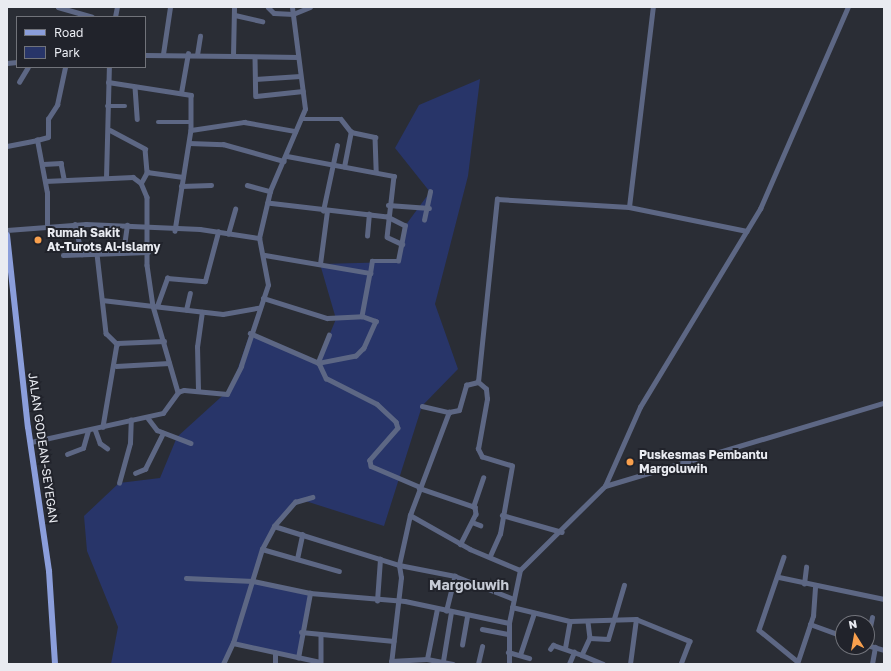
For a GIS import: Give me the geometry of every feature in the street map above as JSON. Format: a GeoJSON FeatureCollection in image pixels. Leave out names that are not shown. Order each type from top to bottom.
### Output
{"type":"FeatureCollection","features":[{"type":"Feature","properties":{"kind":"main road","name":"JALAN GODEAN-SEYEGAN"},"geometry":{"type":"LineString","coordinates":[[7,235],[9,274],[49,571],[55,664]]}},
{"type":"Feature","properties":{"kind":"street"},"geometry":{"type":"LineString","coordinates":[[58,7],[89,16]]}},
{"type":"Feature","properties":{"kind":"street"},"geometry":{"type":"LineString","coordinates":[[163,54],[170,7]]}},
{"type":"Feature","properties":{"kind":"street"},"geometry":{"type":"LineString","coordinates":[[233,56],[234,7]]}},
{"type":"Feature","properties":{"kind":"street"},"geometry":{"type":"LineString","coordinates":[[268,7],[274,13],[293,14],[310,7]]}},
{"type":"Feature","properties":{"kind":"street"},"geometry":{"type":"LineString","coordinates":[[31,442],[88,431],[131,420],[148,418],[163,413],[178,392],[198,390],[227,394],[241,366],[258,308],[268,285],[265,255],[259,238],[270,191],[287,156],[295,130],[302,119],[303,91],[292,7]]}},
{"type":"Feature","properties":{"kind":"street"},"geometry":{"type":"LineString","coordinates":[[629,207],[653,7]]}},
{"type":"Feature","properties":{"kind":"street"},"geometry":{"type":"LineString","coordinates":[[509,664],[509,623],[520,570],[562,532],[605,486],[640,407],[747,231],[848,7]]}},
{"type":"Feature","properties":{"kind":"street"},"geometry":{"type":"LineString","coordinates":[[235,15],[262,21]]}},
{"type":"Feature","properties":{"kind":"street"},"geometry":{"type":"LineString","coordinates":[[197,55],[200,36]]}},
{"type":"Feature","properties":{"kind":"street"},"geometry":{"type":"LineString","coordinates":[[181,93],[188,54]]}},
{"type":"Feature","properties":{"kind":"street"},"geometry":{"type":"LineString","coordinates":[[146,55],[188,54],[298,57]]}},
{"type":"Feature","properties":{"kind":"street"},"geometry":{"type":"LineString","coordinates":[[255,57],[254,79],[256,97],[303,91]]}},
{"type":"Feature","properties":{"kind":"street"},"geometry":{"type":"LineString","coordinates":[[19,82],[27,68]]}},
{"type":"Feature","properties":{"kind":"street"},"geometry":{"type":"LineString","coordinates":[[7,146],[48,137],[48,119],[57,105],[65,68]]}},
{"type":"Feature","properties":{"kind":"street"},"geometry":{"type":"LineString","coordinates":[[106,178],[110,130],[107,106],[109,68]]}},
{"type":"Feature","properties":{"kind":"street"},"geometry":{"type":"LineString","coordinates":[[254,79],[300,76]]}},
{"type":"Feature","properties":{"kind":"street"},"geometry":{"type":"LineString","coordinates":[[108,82],[181,93],[192,97],[191,130],[174,231]]}},
{"type":"Feature","properties":{"kind":"street"},"geometry":{"type":"LineString","coordinates":[[134,87],[137,120]]}},
{"type":"Feature","properties":{"kind":"street"},"geometry":{"type":"LineString","coordinates":[[107,106],[125,106]]}},
{"type":"Feature","properties":{"kind":"street"},"geometry":{"type":"LineString","coordinates":[[302,119],[341,119],[351,132],[376,138],[376,172]]}},
{"type":"Feature","properties":{"kind":"street"},"geometry":{"type":"LineString","coordinates":[[158,122],[191,122]]}},
{"type":"Feature","properties":{"kind":"street"},"geometry":{"type":"LineString","coordinates":[[191,130],[244,122],[295,130]]}},
{"type":"Feature","properties":{"kind":"street"},"geometry":{"type":"LineString","coordinates":[[110,130],[145,149],[147,172],[141,183]]}},
{"type":"Feature","properties":{"kind":"street"},"geometry":{"type":"LineString","coordinates":[[344,167],[351,132]]}},
{"type":"Feature","properties":{"kind":"street"},"geometry":{"type":"LineString","coordinates":[[37,140],[43,164],[47,225]]}},
{"type":"Feature","properties":{"kind":"street"},"geometry":{"type":"LineString","coordinates":[[189,144],[223,144],[284,161]]}},
{"type":"Feature","properties":{"kind":"street"},"geometry":{"type":"LineString","coordinates":[[320,264],[325,211],[336,145]]}},
{"type":"Feature","properties":{"kind":"street"},"geometry":{"type":"LineString","coordinates":[[287,156],[333,166],[394,176],[388,205],[387,240],[402,244]]}},
{"type":"Feature","properties":{"kind":"street"},"geometry":{"type":"LineString","coordinates":[[43,164],[61,163],[64,178]]}},
{"type":"Feature","properties":{"kind":"street"},"geometry":{"type":"LineString","coordinates":[[147,172],[183,177]]}},
{"type":"Feature","properties":{"kind":"street"},"geometry":{"type":"LineString","coordinates":[[45,181],[64,178],[133,177],[141,183],[147,197],[146,227],[155,306],[169,363],[178,392]]}},
{"type":"Feature","properties":{"kind":"street"},"geometry":{"type":"LineString","coordinates":[[181,186],[210,185]]}},
{"type":"Feature","properties":{"kind":"street"},"geometry":{"type":"LineString","coordinates":[[247,185],[270,191]]}},
{"type":"Feature","properties":{"kind":"street"},"geometry":{"type":"LineString","coordinates":[[424,220],[429,208],[430,192]]}},
{"type":"Feature","properties":{"kind":"street"},"geometry":{"type":"LineString","coordinates":[[478,382],[497,199],[629,207],[747,231]]}},
{"type":"Feature","properties":{"kind":"street"},"geometry":{"type":"LineString","coordinates":[[268,203],[325,211],[369,214],[387,217],[404,223],[402,244],[398,262],[372,261],[362,316]]}},
{"type":"Feature","properties":{"kind":"street"},"geometry":{"type":"LineString","coordinates":[[388,205],[429,208]]}},
{"type":"Feature","properties":{"kind":"street"},"geometry":{"type":"LineString","coordinates":[[228,234],[236,209]]}},
{"type":"Feature","properties":{"kind":"street"},"geometry":{"type":"LineString","coordinates":[[367,236],[369,214]]}},
{"type":"Feature","properties":{"kind":"street"},"geometry":{"type":"LineString","coordinates":[[75,224],[82,254]]}},
{"type":"Feature","properties":{"kind":"street"},"geometry":{"type":"LineString","coordinates":[[7,230],[47,225],[127,225],[174,231],[218,232],[259,238]]}},
{"type":"Feature","properties":{"kind":"street"},"geometry":{"type":"LineString","coordinates":[[123,253],[127,225]]}},
{"type":"Feature","properties":{"kind":"street"},"geometry":{"type":"LineString","coordinates":[[155,306],[167,278],[204,281],[218,232]]}},
{"type":"Feature","properties":{"kind":"street"},"geometry":{"type":"LineString","coordinates":[[63,255],[148,252]]}},
{"type":"Feature","properties":{"kind":"street"},"geometry":{"type":"LineString","coordinates":[[97,254],[106,333],[116,343],[116,366],[103,427]]}},
{"type":"Feature","properties":{"kind":"street"},"geometry":{"type":"LineString","coordinates":[[265,255],[370,272]]}},
{"type":"Feature","properties":{"kind":"street"},"geometry":{"type":"LineString","coordinates":[[186,310],[190,293]]}},
{"type":"Feature","properties":{"kind":"street"},"geometry":{"type":"LineString","coordinates":[[250,333],[319,362],[361,352],[376,321],[362,316],[327,318],[262,298]]}},
{"type":"Feature","properties":{"kind":"street"},"geometry":{"type":"LineString","coordinates":[[102,300],[202,312],[233,314],[258,308]]}},
{"type":"Feature","properties":{"kind":"street"},"geometry":{"type":"LineString","coordinates":[[198,390],[197,347],[202,312]]}},
{"type":"Feature","properties":{"kind":"street"},"geometry":{"type":"LineString","coordinates":[[329,335],[319,362],[326,378],[377,404],[396,422],[398,428],[370,460],[371,466],[420,488],[473,507],[477,511],[461,544]]}},
{"type":"Feature","properties":{"kind":"street"},"geometry":{"type":"LineString","coordinates":[[116,343],[164,341]]}},
{"type":"Feature","properties":{"kind":"street"},"geometry":{"type":"LineString","coordinates":[[116,366],[169,363]]}},
{"type":"Feature","properties":{"kind":"street"},"geometry":{"type":"LineString","coordinates":[[422,406],[449,412],[459,410],[466,385],[478,382],[484,386],[487,396],[479,454],[512,466],[502,515],[500,534],[490,556]]}},
{"type":"Feature","properties":{"kind":"street"},"geometry":{"type":"LineString","coordinates":[[605,486],[884,403]]}},
{"type":"Feature","properties":{"kind":"street"},"geometry":{"type":"LineString","coordinates":[[449,412],[436,454],[420,488],[410,515],[399,565],[399,601],[391,662],[428,659],[453,664]]}},
{"type":"Feature","properties":{"kind":"street"},"geometry":{"type":"LineString","coordinates":[[148,418],[163,433],[191,443]]}},
{"type":"Feature","properties":{"kind":"street"},"geometry":{"type":"LineString","coordinates":[[119,484],[130,443],[131,420]]}},
{"type":"Feature","properties":{"kind":"street"},"geometry":{"type":"LineString","coordinates":[[95,429],[99,441],[107,448]]}},
{"type":"Feature","properties":{"kind":"street"},"geometry":{"type":"LineString","coordinates":[[67,454],[83,448],[88,431]]}},
{"type":"Feature","properties":{"kind":"street"},"geometry":{"type":"LineString","coordinates":[[135,473],[145,469],[163,433]]}},
{"type":"Feature","properties":{"kind":"street"},"geometry":{"type":"LineString","coordinates":[[473,507],[483,478]]}},
{"type":"Feature","properties":{"kind":"street"},"geometry":{"type":"LineString","coordinates":[[223,664],[233,644],[262,548],[274,526],[299,499],[312,497]]}},
{"type":"Feature","properties":{"kind":"street"},"geometry":{"type":"LineString","coordinates":[[410,515],[461,544],[520,570]]}},
{"type":"Feature","properties":{"kind":"street"},"geometry":{"type":"LineString","coordinates":[[502,515],[562,532]]}},
{"type":"Feature","properties":{"kind":"street"},"geometry":{"type":"LineString","coordinates":[[472,522],[480,525]]}},
{"type":"Feature","properties":{"kind":"street"},"geometry":{"type":"LineString","coordinates":[[274,526],[399,565],[455,576],[514,599]]}},
{"type":"Feature","properties":{"kind":"street"},"geometry":{"type":"LineString","coordinates":[[297,559],[302,535]]}},
{"type":"Feature","properties":{"kind":"street"},"geometry":{"type":"LineString","coordinates":[[262,548],[339,571]]}},
{"type":"Feature","properties":{"kind":"street"},"geometry":{"type":"LineString","coordinates":[[784,556],[779,577],[759,630],[797,663],[810,624],[815,587]]}},
{"type":"Feature","properties":{"kind":"street"},"geometry":{"type":"LineString","coordinates":[[377,601],[380,559]]}},
{"type":"Feature","properties":{"kind":"street"},"geometry":{"type":"LineString","coordinates":[[804,584],[806,567]]}},
{"type":"Feature","properties":{"kind":"street"},"geometry":{"type":"LineString","coordinates":[[443,661],[448,612],[455,576]]}},
{"type":"Feature","properties":{"kind":"street"},"geometry":{"type":"LineString","coordinates":[[779,577],[815,587],[884,599]]}},
{"type":"Feature","properties":{"kind":"street"},"geometry":{"type":"LineString","coordinates":[[186,578],[253,581],[310,593],[377,601],[399,601],[467,616],[509,623]]}},
{"type":"Feature","properties":{"kind":"street"},"geometry":{"type":"LineString","coordinates":[[590,638],[608,640],[612,621],[624,585]]}},
{"type":"Feature","properties":{"kind":"street"},"geometry":{"type":"LineString","coordinates":[[298,658],[301,632],[310,593]]}},
{"type":"Feature","properties":{"kind":"street"},"geometry":{"type":"LineString","coordinates":[[512,606],[534,613],[570,621],[588,622],[636,619],[690,641],[681,664]]}},
{"type":"Feature","properties":{"kind":"street"},"geometry":{"type":"LineString","coordinates":[[428,659],[437,609]]}},
{"type":"Feature","properties":{"kind":"street"},"geometry":{"type":"LineString","coordinates":[[520,655],[534,613]]}},
{"type":"Feature","properties":{"kind":"street"},"geometry":{"type":"LineString","coordinates":[[462,645],[467,616]]}},
{"type":"Feature","properties":{"kind":"street"},"geometry":{"type":"LineString","coordinates":[[630,664],[636,619]]}},
{"type":"Feature","properties":{"kind":"street"},"geometry":{"type":"LineString","coordinates":[[565,648],[570,621]]}},
{"type":"Feature","properties":{"kind":"street"},"geometry":{"type":"LineString","coordinates":[[582,655],[590,638],[588,622]]}},
{"type":"Feature","properties":{"kind":"street"},"geometry":{"type":"LineString","coordinates":[[810,624],[835,633]]}},
{"type":"Feature","properties":{"kind":"street"},"geometry":{"type":"LineString","coordinates":[[482,629],[508,634]]}},
{"type":"Feature","properties":{"kind":"street"},"geometry":{"type":"LineString","coordinates":[[301,632],[394,641]]}},
{"type":"Feature","properties":{"kind":"street"},"geometry":{"type":"LineString","coordinates":[[233,644],[321,663],[321,634]]}},
{"type":"Feature","properties":{"kind":"street"},"geometry":{"type":"LineString","coordinates":[[550,649],[553,645],[565,648],[603,664]]}},
{"type":"Feature","properties":{"kind":"street"},"geometry":{"type":"LineString","coordinates":[[478,664],[482,646]]}},
{"type":"Feature","properties":{"kind":"street"},"geometry":{"type":"LineString","coordinates":[[875,647],[884,650]]}},
{"type":"Feature","properties":{"kind":"street"},"geometry":{"type":"LineString","coordinates":[[508,652],[529,658]]}},
{"type":"Feature","properties":{"kind":"street"},"geometry":{"type":"LineString","coordinates":[[569,664],[574,652]]}},
{"type":"Feature","properties":{"kind":"street"},"geometry":{"type":"LineString","coordinates":[[275,653],[275,664]]}},
{"type":"Feature","properties":{"kind":"green space"},"geometry":{"type":"Polygon","coordinates":[[[480,79],[468,176],[435,304],[458,369],[422,406],[384,526],[299,499],[274,526],[253,581],[312,593],[298,658],[234,644],[223,664],[111,664],[118,627],[87,551],[84,516],[119,483],[160,478],[177,437],[231,388],[250,333],[318,362],[336,319],[320,264],[396,262],[405,226],[430,192],[395,148],[419,105],[480,79]]]}},
{"type":"Feature","properties":{"kind":"place","name":"Rumah Sakit At-Turots Al-Islamy"},"geometry":{"type":"Point","coordinates":[38,240]}},
{"type":"Feature","properties":{"kind":"place","name":"Puskesmas Pembantu Margoluwih"},"geometry":{"type":"Point","coordinates":[630,462]}},
{"type":"Feature","properties":{"kind":"district","name":"Margoluwih"},"geometry":{"type":"Point","coordinates":[469,585]}}]}
